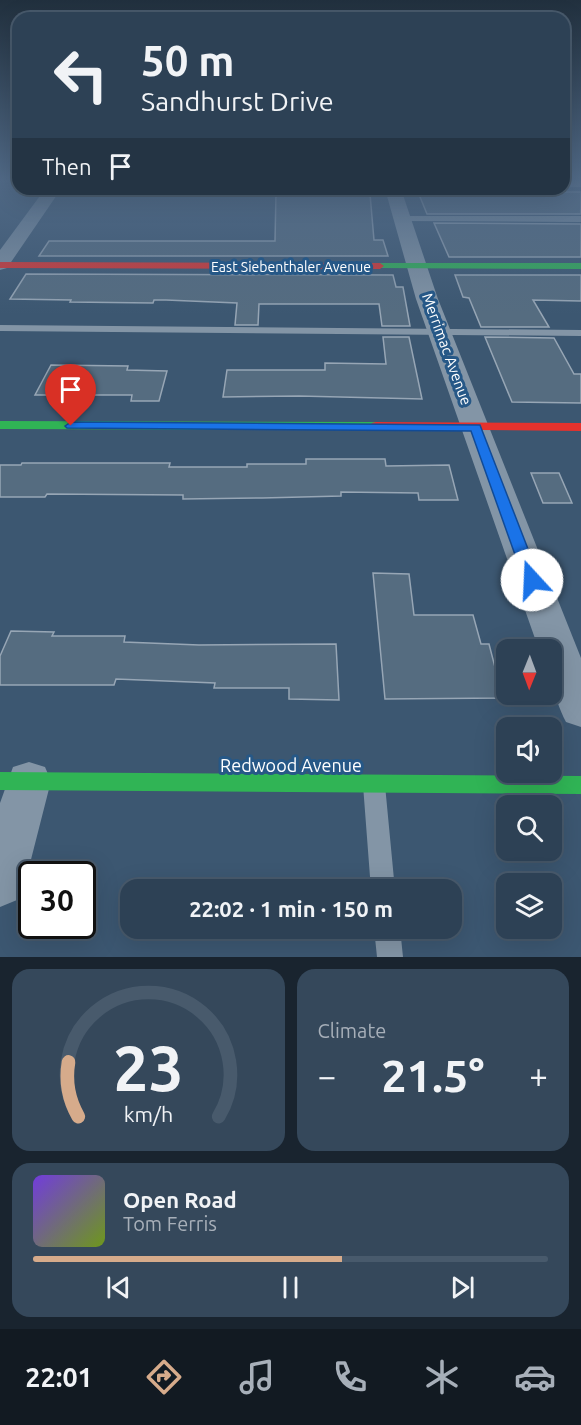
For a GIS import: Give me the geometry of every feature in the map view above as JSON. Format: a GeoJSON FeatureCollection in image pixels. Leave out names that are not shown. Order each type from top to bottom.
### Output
{"type":"FeatureCollection","features":[{"type":"Feature","properties":{"kind":"street"},"geometry":{"type":"LineString","coordinates":[[0,265],[28,225]]}},
{"type":"Feature","properties":{"kind":"street","name":"Merrimac Avenue"},"geometry":{"type":"LineString","coordinates":[[404,225],[440,332],[581,711]]}},
{"type":"Feature","properties":{"kind":"street","name":"East Siebenthaler Avenue"},"geometry":{"type":"LineString","coordinates":[[0,265],[581,266]]}},
{"type":"Feature","properties":{"kind":"street"},"geometry":{"type":"LineString","coordinates":[[0,425],[581,427]]}},
{"type":"Feature","properties":{"kind":"street"},"geometry":{"type":"LineString","coordinates":[[0,883],[14,781]]}},
{"type":"Feature","properties":{"kind":"street","name":"Redwood Avenue"},"geometry":{"type":"LineString","coordinates":[[14,781],[581,785]]}},
{"type":"Feature","properties":{"kind":"lane"},"geometry":{"type":"LineString","coordinates":[[0,328],[581,333]]}},
{"type":"Feature","properties":{"kind":"lane"},"geometry":{"type":"LineString","coordinates":[[373,783],[382,879]]}},
{"type":"Feature","properties":{"kind":"lane"},"geometry":{"type":"LineString","coordinates":[[388,939],[390,957]]}},
{"type":"Feature","properties":{"kind":"building"},"geometry":{"type":"Polygon","coordinates":[[[275,225],[373,225],[374,240],[383,240],[388,256],[39,256],[49,241],[275,241],[275,225]]]}},
{"type":"Feature","properties":{"kind":"building"},"geometry":{"type":"Polygon","coordinates":[[[435,225],[581,225],[581,257],[449,257],[435,225]]]}},
{"type":"Feature","properties":{"kind":"building"},"geometry":{"type":"Polygon","coordinates":[[[26,274],[393,275],[396,287],[403,287],[410,326],[382,326],[379,304],[259,304],[258,325],[235,325],[237,303],[166,300],[154,300],[153,303],[70,302],[71,300],[10,299],[26,274]]]}},
{"type":"Feature","properties":{"kind":"building"},"geometry":{"type":"Polygon","coordinates":[[[455,275],[581,275],[581,301],[533,300],[549,327],[481,327],[469,298],[463,297],[455,275]]]}},
{"type":"Feature","properties":{"kind":"building"},"geometry":{"type":"Polygon","coordinates":[[[383,337],[409,337],[422,399],[223,397],[227,370],[325,370],[325,363],[386,364],[383,337]]]}},
{"type":"Feature","properties":{"kind":"building"},"geometry":{"type":"Polygon","coordinates":[[[485,337],[554,338],[574,374],[581,374],[581,403],[512,402],[485,337]]]}},
{"type":"Feature","properties":{"kind":"building"},"geometry":{"type":"Polygon","coordinates":[[[51,365],[128,366],[127,370],[167,371],[159,401],[131,401],[132,395],[35,395],[51,365]]]}},
{"type":"Feature","properties":{"kind":"building"},"geometry":{"type":"Polygon","coordinates":[[[306,459],[385,459],[386,466],[449,465],[458,500],[419,500],[418,493],[341,492],[341,496],[262,498],[183,499],[183,495],[47,494],[45,497],[0,497],[0,465],[170,463],[169,467],[247,467],[247,464],[306,464],[306,459]]]}},
{"type":"Feature","properties":{"kind":"building"},"geometry":{"type":"Polygon","coordinates":[[[531,473],[559,473],[572,503],[543,503],[531,473]]]}},
{"type":"Feature","properties":{"kind":"building"},"geometry":{"type":"Polygon","coordinates":[[[373,573],[409,574],[414,615],[473,615],[481,644],[489,644],[496,671],[496,698],[385,699],[373,573]]]}},
{"type":"Feature","properties":{"kind":"building"},"geometry":{"type":"Polygon","coordinates":[[[11,631],[54,632],[52,636],[125,636],[124,642],[199,645],[336,644],[339,700],[289,699],[289,688],[214,688],[215,683],[116,679],[114,685],[0,685],[0,656],[11,631]]]}},
{"type":"Feature","properties":{"kind":"traffic: fast"},"geometry":{"type":"LineString","coordinates":[[380,266],[581,266]]}},
{"type":"Feature","properties":{"kind":"traffic: fast"},"geometry":{"type":"LineString","coordinates":[[0,425],[376,426]]}},
{"type":"Feature","properties":{"kind":"traffic: fast"},"geometry":{"type":"LineString","coordinates":[[0,781],[581,785]]}},
{"type":"Feature","properties":{"kind":"traffic: jam"},"geometry":{"type":"LineString","coordinates":[[0,265],[380,266]]}},
{"type":"Feature","properties":{"kind":"traffic: jam"},"geometry":{"type":"LineString","coordinates":[[376,426],[581,427]]}},
{"type":"Feature","properties":{"kind":"route"},"geometry":{"type":"LineString","coordinates":[[71,426],[476,427],[532,580]]}}]}
